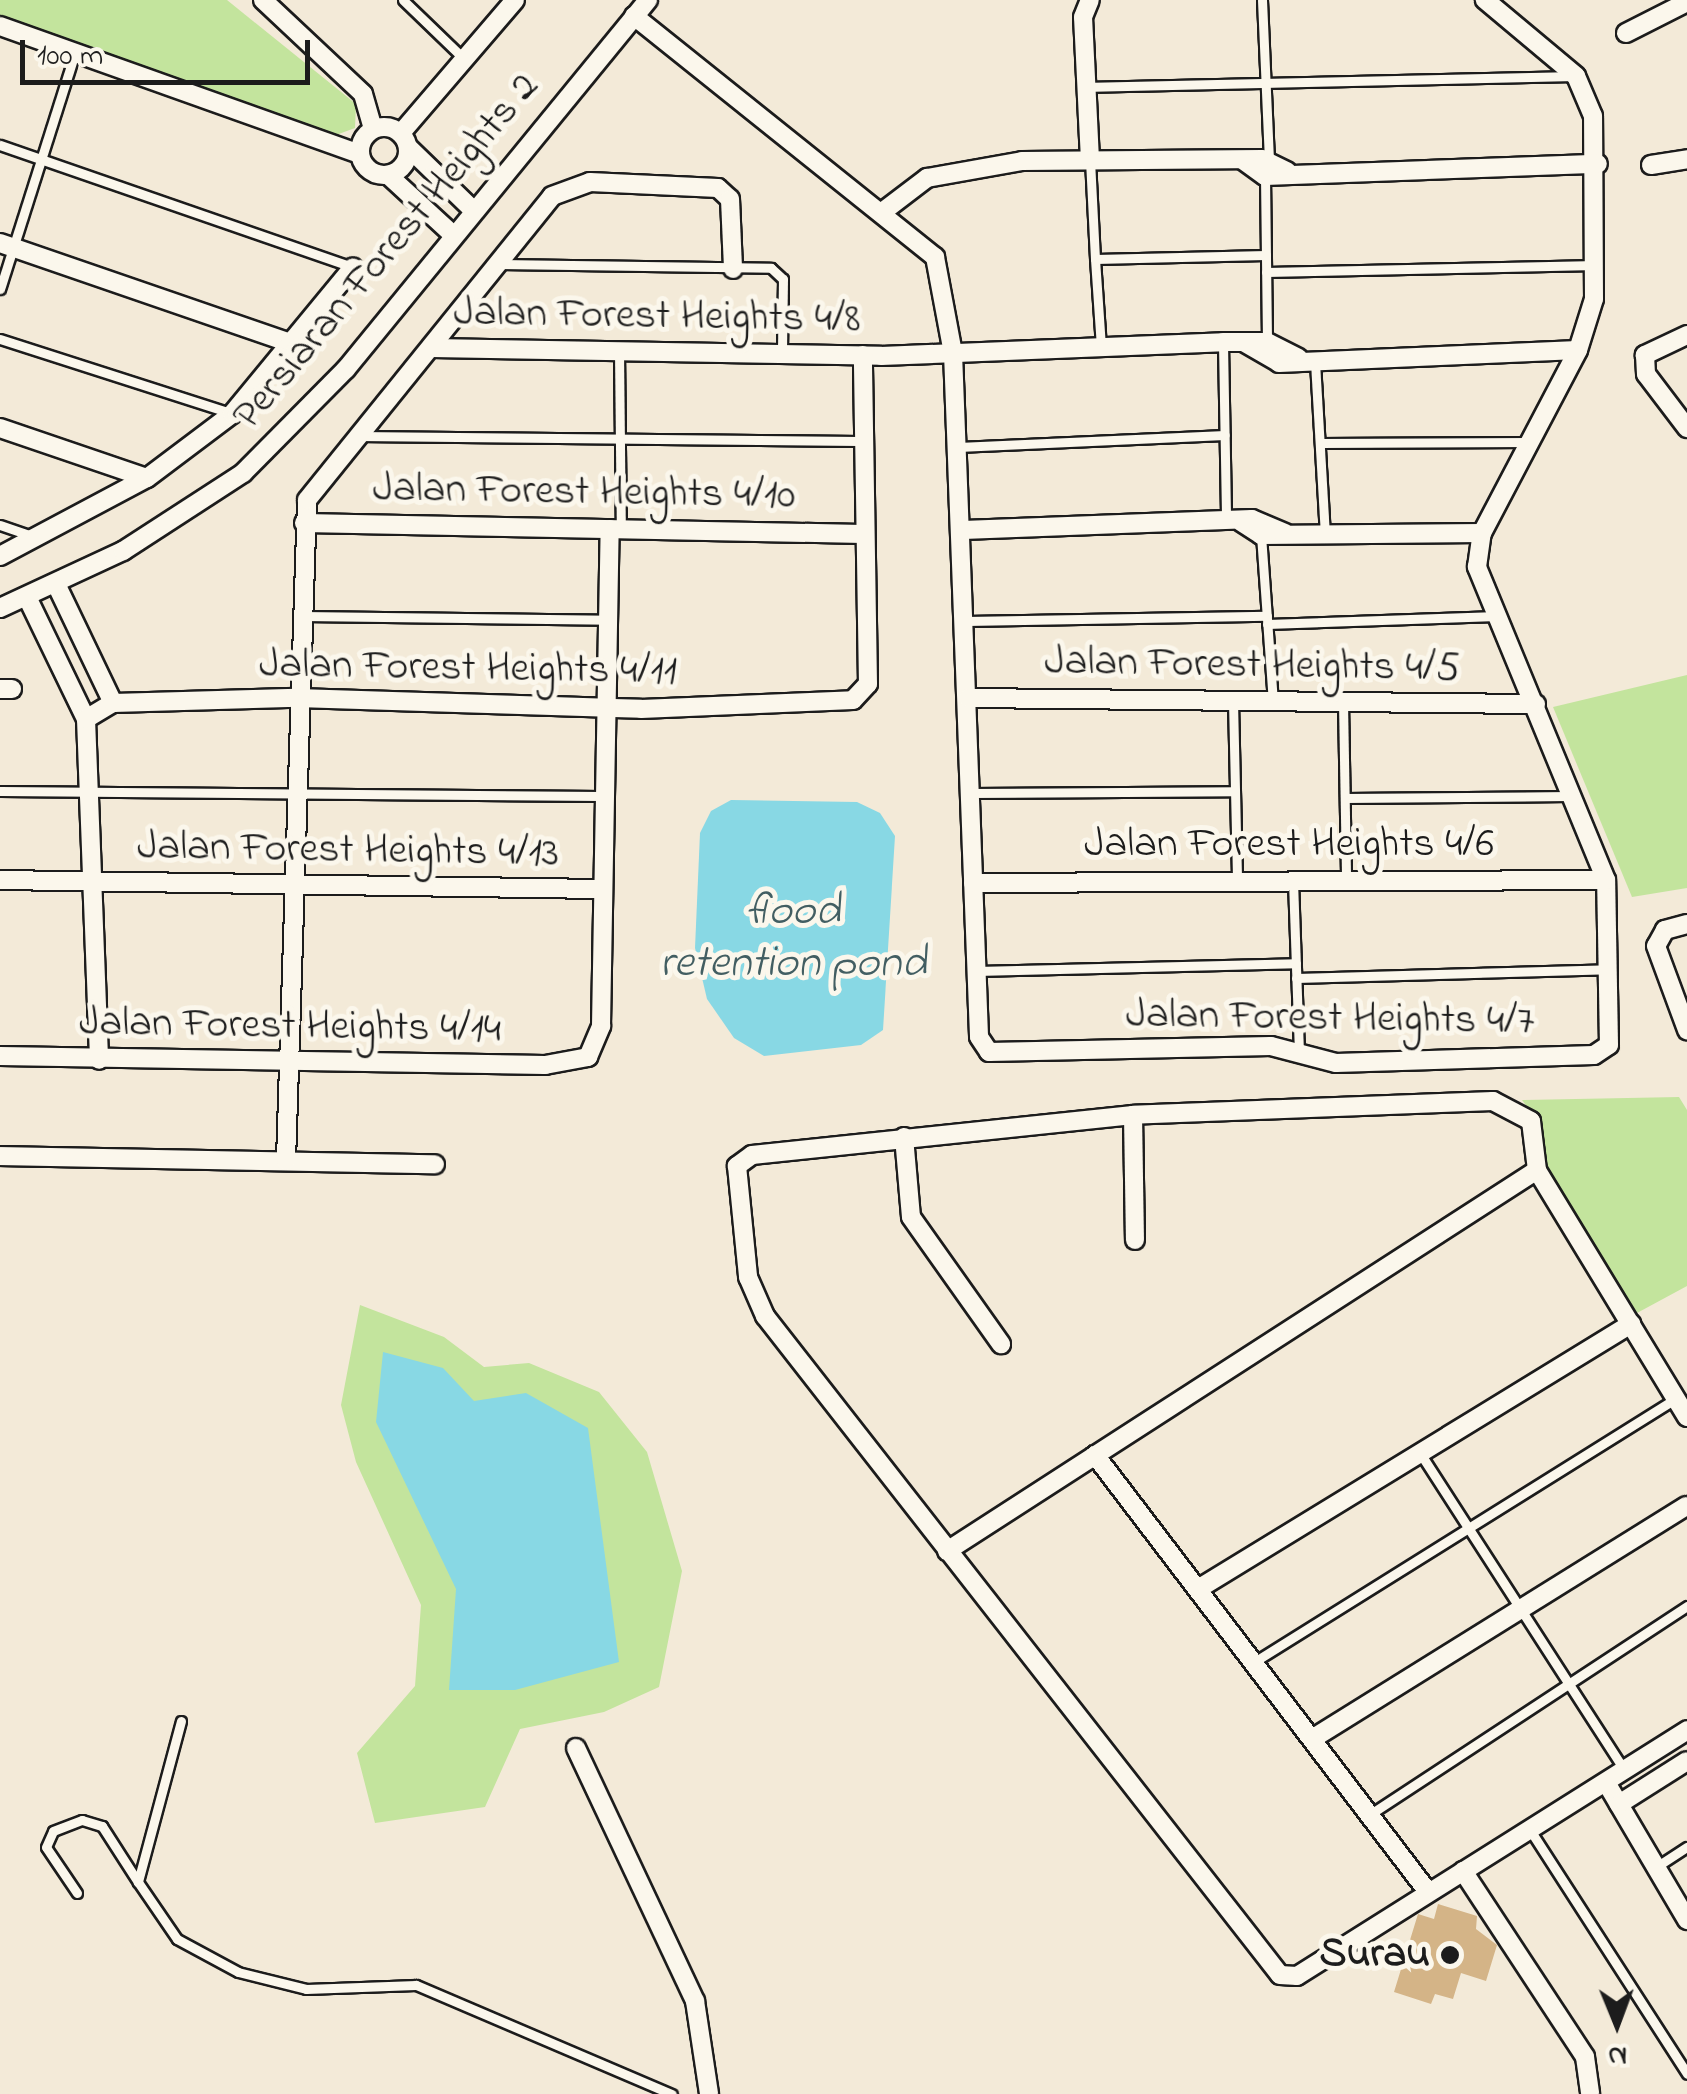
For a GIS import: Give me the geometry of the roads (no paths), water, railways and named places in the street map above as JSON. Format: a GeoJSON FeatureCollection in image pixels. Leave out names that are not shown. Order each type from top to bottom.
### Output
{"type":"FeatureCollection","features":[{"type":"Feature","properties":{"kind":"street"},"geometry":{"type":"LineString","coordinates":[[263,0],[364,94],[373,129],[359,154]]}},
{"type":"Feature","properties":{"kind":"street"},"geometry":{"type":"LineString","coordinates":[[388,175],[404,140],[464,59],[515,0]]}},
{"type":"Feature","properties":{"kind":"street","name":"Persiaran Forest Heights 2"},"geometry":{"type":"LineString","coordinates":[[0,608],[57,586],[243,473],[346,368],[450,232],[648,0]]}},
{"type":"Feature","properties":{"kind":"street"},"geometry":{"type":"LineString","coordinates":[[1090,0],[1084,87],[1090,160]]}},
{"type":"Feature","properties":{"kind":"street"},"geometry":{"type":"LineString","coordinates":[[1485,0],[1576,76],[1594,116],[1600,264],[1578,350],[1482,533],[1478,567],[1606,880],[1609,969]]}},
{"type":"Feature","properties":{"kind":"street"},"geometry":{"type":"LineString","coordinates":[[1626,33],[1687,2]]}},
{"type":"Feature","properties":{"kind":"street"},"geometry":{"type":"LineString","coordinates":[[634,16],[935,257],[953,353],[964,530],[976,971]]}},
{"type":"Feature","properties":{"kind":"street"},"geometry":{"type":"LineString","coordinates":[[0,26],[359,154],[450,232]]}},
{"type":"Feature","properties":{"kind":"street"},"geometry":{"type":"LineString","coordinates":[[373,129],[404,140],[471,208]]}},
{"type":"Feature","properties":{"kind":"street"},"geometry":{"type":"LineString","coordinates":[[1651,165],[1687,159]]}},
{"type":"Feature","properties":{"kind":"street"},"geometry":{"type":"LineString","coordinates":[[882,213],[927,178],[1090,160],[1244,161],[1287,172],[1598,164]]}},
{"type":"Feature","properties":{"kind":"street"},"geometry":{"type":"LineString","coordinates":[[286,1161],[285,1064],[296,793],[298,616],[304,523],[318,479],[432,348],[552,196],[590,182],[705,184],[730,200],[733,269]]}},
{"type":"Feature","properties":{"kind":"street"},"geometry":{"type":"LineString","coordinates":[[7,245],[294,344]]}},
{"type":"Feature","properties":{"kind":"street"},"geometry":{"type":"LineString","coordinates":[[0,556],[43,540],[147,478],[232,414],[294,344],[352,267]]}},
{"type":"Feature","properties":{"kind":"street"},"geometry":{"type":"LineString","coordinates":[[1687,336],[1646,354],[1646,374],[1687,428]]}},
{"type":"Feature","properties":{"kind":"street"},"geometry":{"type":"LineString","coordinates":[[1246,343],[1267,342],[1306,358]]}},
{"type":"Feature","properties":{"kind":"street"},"geometry":{"type":"LineString","coordinates":[[1246,343],[1279,362],[1578,350]]}},
{"type":"Feature","properties":{"kind":"street","name":"Jalan Forest Heights 4/8"},"geometry":{"type":"LineString","coordinates":[[432,348],[782,351],[872,356],[1246,343]]}},
{"type":"Feature","properties":{"kind":"street"},"geometry":{"type":"LineString","coordinates":[[863,534],[859,441],[872,356]]}},
{"type":"Feature","properties":{"kind":"street"},"geometry":{"type":"LineString","coordinates":[[0,428],[147,478]]}},
{"type":"Feature","properties":{"kind":"street"},"geometry":{"type":"LineString","coordinates":[[964,530],[1261,520],[1285,533]]}},
{"type":"Feature","properties":{"kind":"street"},"geometry":{"type":"LineString","coordinates":[[1234,521],[1261,536],[1482,533]]}},
{"type":"Feature","properties":{"kind":"street","name":"Jalan Forest Heights 4/10"},"geometry":{"type":"LineString","coordinates":[[304,523],[863,534]]}},
{"type":"Feature","properties":{"kind":"street"},"geometry":{"type":"LineString","coordinates":[[602,889],[600,796],[615,529]]}},
{"type":"Feature","properties":{"kind":"street","name":"Jalan Forest Heights 4/11"},"geometry":{"type":"LineString","coordinates":[[86,719],[113,703],[298,698],[605,707],[854,700],[868,684],[863,534]]}},
{"type":"Feature","properties":{"kind":"street"},"geometry":{"type":"LineString","coordinates":[[57,586],[113,703]]}},
{"type":"Feature","properties":{"kind":"street"},"geometry":{"type":"LineString","coordinates":[[27,598],[86,719],[98,1060]]}},
{"type":"Feature","properties":{"kind":"street","name":"Jalan Forest Heights 4/5"},"geometry":{"type":"LineString","coordinates":[[968,698],[1536,704]]}},
{"type":"Feature","properties":{"kind":"street","name":"Jalan Forest Heights 4/13"},"geometry":{"type":"LineString","coordinates":[[0,880],[602,889]]}},
{"type":"Feature","properties":{"kind":"street","name":"Jalan Forest Heights 4/6"},"geometry":{"type":"LineString","coordinates":[[973,882],[1606,880]]}},
{"type":"Feature","properties":{"kind":"street","name":"Jalan Forest Heights 4/14"},"geometry":{"type":"LineString","coordinates":[[0,1056],[285,1064],[578,1063],[601,1026],[602,889]]}},
{"type":"Feature","properties":{"kind":"street"},"geometry":{"type":"LineString","coordinates":[[1687,924],[1665,930],[1656,946],[1687,1030]]}},
{"type":"Feature","properties":{"kind":"street","name":"Jalan Forest Heights 4/7"},"geometry":{"type":"LineString","coordinates":[[976,971],[979,1037],[989,1052],[1271,1046],[1336,1063],[1594,1054],[1609,1046],[1609,969]]}},
{"type":"Feature","properties":{"kind":"street"},"geometry":{"type":"LineString","coordinates":[[1687,1417],[1537,1170],[1531,1121],[1493,1101],[1133,1115],[904,1136],[752,1155],[737,1166],[735,1190],[748,1277],[764,1316],[1280,1974],[1297,1976],[1687,1730]]}},
{"type":"Feature","properties":{"kind":"street"},"geometry":{"type":"LineString","coordinates":[[1133,1115],[1135,1240]]}},
{"type":"Feature","properties":{"kind":"street"},"geometry":{"type":"LineString","coordinates":[[904,1136],[910,1217],[1001,1344]]}},
{"type":"Feature","properties":{"kind":"street"},"geometry":{"type":"LineString","coordinates":[[0,1156],[435,1164]]}},
{"type":"Feature","properties":{"kind":"street"},"geometry":{"type":"LineString","coordinates":[[947,1551],[1537,1170]]}},
{"type":"Feature","properties":{"kind":"street"},"geometry":{"type":"LineString","coordinates":[[1198,1589],[1631,1324]]}},
{"type":"Feature","properties":{"kind":"street"},"geometry":{"type":"LineString","coordinates":[[1096,1455],[1428,1892]]}},
{"type":"Feature","properties":{"kind":"street"},"geometry":{"type":"LineString","coordinates":[[1312,1740],[1687,1506]]}},
{"type":"Feature","properties":{"kind":"street"},"geometry":{"type":"LineString","coordinates":[[576,1748],[696,2002],[709,2094]]}},
{"type":"Feature","properties":{"kind":"street"},"geometry":{"type":"LineString","coordinates":[[1619,1804],[1687,1761]]}},
{"type":"Feature","properties":{"kind":"street"},"geometry":{"type":"LineString","coordinates":[[1607,1784],[1687,1920]]}},
{"type":"Feature","properties":{"kind":"street"},"geometry":{"type":"LineString","coordinates":[[1464,1871],[1585,2057],[1590,2094]]}},
{"type":"Feature","properties":{"kind":"lane"},"geometry":{"type":"LineString","coordinates":[[403,0],[464,59]]}},
{"type":"Feature","properties":{"kind":"lane"},"geometry":{"type":"LineString","coordinates":[[1262,0],[1267,88],[1267,342]]}},
{"type":"Feature","properties":{"kind":"lane"},"geometry":{"type":"LineString","coordinates":[[0,289],[7,245],[42,160],[76,51]]}},
{"type":"Feature","properties":{"kind":"lane"},"geometry":{"type":"LineString","coordinates":[[1084,87],[1267,88],[1576,76]]}},
{"type":"Feature","properties":{"kind":"lane"},"geometry":{"type":"LineString","coordinates":[[0,146],[352,267]]}},
{"type":"Feature","properties":{"kind":"lane"},"geometry":{"type":"LineString","coordinates":[[1090,160],[1100,347]]}},
{"type":"Feature","properties":{"kind":"lane"},"geometry":{"type":"LineString","coordinates":[[1094,259],[1266,255]]}},
{"type":"Feature","properties":{"kind":"lane"},"geometry":{"type":"LineString","coordinates":[[497,264],[771,268],[783,280],[782,351]]}},
{"type":"Feature","properties":{"kind":"lane"},"geometry":{"type":"LineString","coordinates":[[1266,272],[1600,264]]}},
{"type":"Feature","properties":{"kind":"lane"},"geometry":{"type":"LineString","coordinates":[[0,339],[232,414]]}},
{"type":"Feature","properties":{"kind":"lane"},"geometry":{"type":"LineString","coordinates":[[1223,342],[1225,435],[1234,521]]}},
{"type":"Feature","properties":{"kind":"lane"},"geometry":{"type":"LineString","coordinates":[[615,529],[620,441],[618,350]]}},
{"type":"Feature","properties":{"kind":"lane"},"geometry":{"type":"LineString","coordinates":[[1306,358],[1320,443],[1325,534]]}},
{"type":"Feature","properties":{"kind":"lane"},"geometry":{"type":"LineString","coordinates":[[958,447],[1225,435]]}},
{"type":"Feature","properties":{"kind":"lane"},"geometry":{"type":"LineString","coordinates":[[354,436],[859,441]]}},
{"type":"Feature","properties":{"kind":"lane"},"geometry":{"type":"LineString","coordinates":[[1320,443],[1530,442]]}},
{"type":"Feature","properties":{"kind":"lane"},"geometry":{"type":"LineString","coordinates":[[0,524],[43,540]]}},
{"type":"Feature","properties":{"kind":"lane"},"geometry":{"type":"LineString","coordinates":[[1261,536],[1273,701]]}},
{"type":"Feature","properties":{"kind":"lane"},"geometry":{"type":"LineString","coordinates":[[298,616],[609,620]]}},
{"type":"Feature","properties":{"kind":"lane"},"geometry":{"type":"LineString","coordinates":[[966,621],[1497,616]]}},
{"type":"Feature","properties":{"kind":"lane"},"geometry":{"type":"LineString","coordinates":[[1232,701],[1237,880]]}},
{"type":"Feature","properties":{"kind":"lane"},"geometry":{"type":"LineString","coordinates":[[1343,702],[1346,880]]}},
{"type":"Feature","properties":{"kind":"lane"},"geometry":{"type":"LineString","coordinates":[[0,791],[600,796]]}},
{"type":"Feature","properties":{"kind":"lane"},"geometry":{"type":"LineString","coordinates":[[970,793],[1235,791]]}},
{"type":"Feature","properties":{"kind":"lane"},"geometry":{"type":"LineString","coordinates":[[1345,798],[1572,796]]}},
{"type":"Feature","properties":{"kind":"lane"},"geometry":{"type":"LineString","coordinates":[[1293,880],[1299,1053]]}},
{"type":"Feature","properties":{"kind":"lane"},"geometry":{"type":"LineString","coordinates":[[976,971],[1296,963]]}},
{"type":"Feature","properties":{"kind":"lane"},"geometry":{"type":"LineString","coordinates":[[1296,978],[1609,969]]}},
{"type":"Feature","properties":{"kind":"lane"},"geometry":{"type":"LineString","coordinates":[[1254,1662],[1676,1398]]}},
{"type":"Feature","properties":{"kind":"lane"},"geometry":{"type":"LineString","coordinates":[[1420,1453],[1625,1771]]}},
{"type":"Feature","properties":{"kind":"lane"},"geometry":{"type":"LineString","coordinates":[[1369,1814],[1687,1606]]}},
{"type":"Feature","properties":{"kind":"lane"},"geometry":{"type":"LineString","coordinates":[[138,1882],[182,1721]]}},
{"type":"Feature","properties":{"kind":"lane"},"geometry":{"type":"LineString","coordinates":[[77,1892],[46,1847],[53,1831],[82,1820],[102,1826],[176,1939],[238,1972],[306,1989],[416,1985],[672,2094]]}},
{"type":"Feature","properties":{"kind":"lane"},"geometry":{"type":"LineString","coordinates":[[1530,1830],[1687,2074]]}},
{"type":"Feature","properties":{"kind":"lane"},"geometry":{"type":"LineString","coordinates":[[1656,1867],[1687,1847]]}},
{"type":"Feature","properties":{"kind":"water","name":"flood retention pond"},"geometry":{"type":"Polygon","coordinates":[[[731,800],[857,802],[880,813],[895,836],[883,1030],[861,1045],[764,1056],[734,1038],[707,999],[695,948],[700,833],[711,811],[731,800]]]}},
{"type":"Feature","properties":{"kind":"water"},"geometry":{"type":"Polygon","coordinates":[[[383,1352],[443,1368],[474,1401],[526,1393],[588,1428],[619,1662],[515,1690],[449,1690],[456,1589],[376,1422],[383,1352]]]}},
{"type":"Feature","properties":{"kind":"place","name":"Surau"},"geometry":{"type":"Point","coordinates":[1450,1955]}}]}
